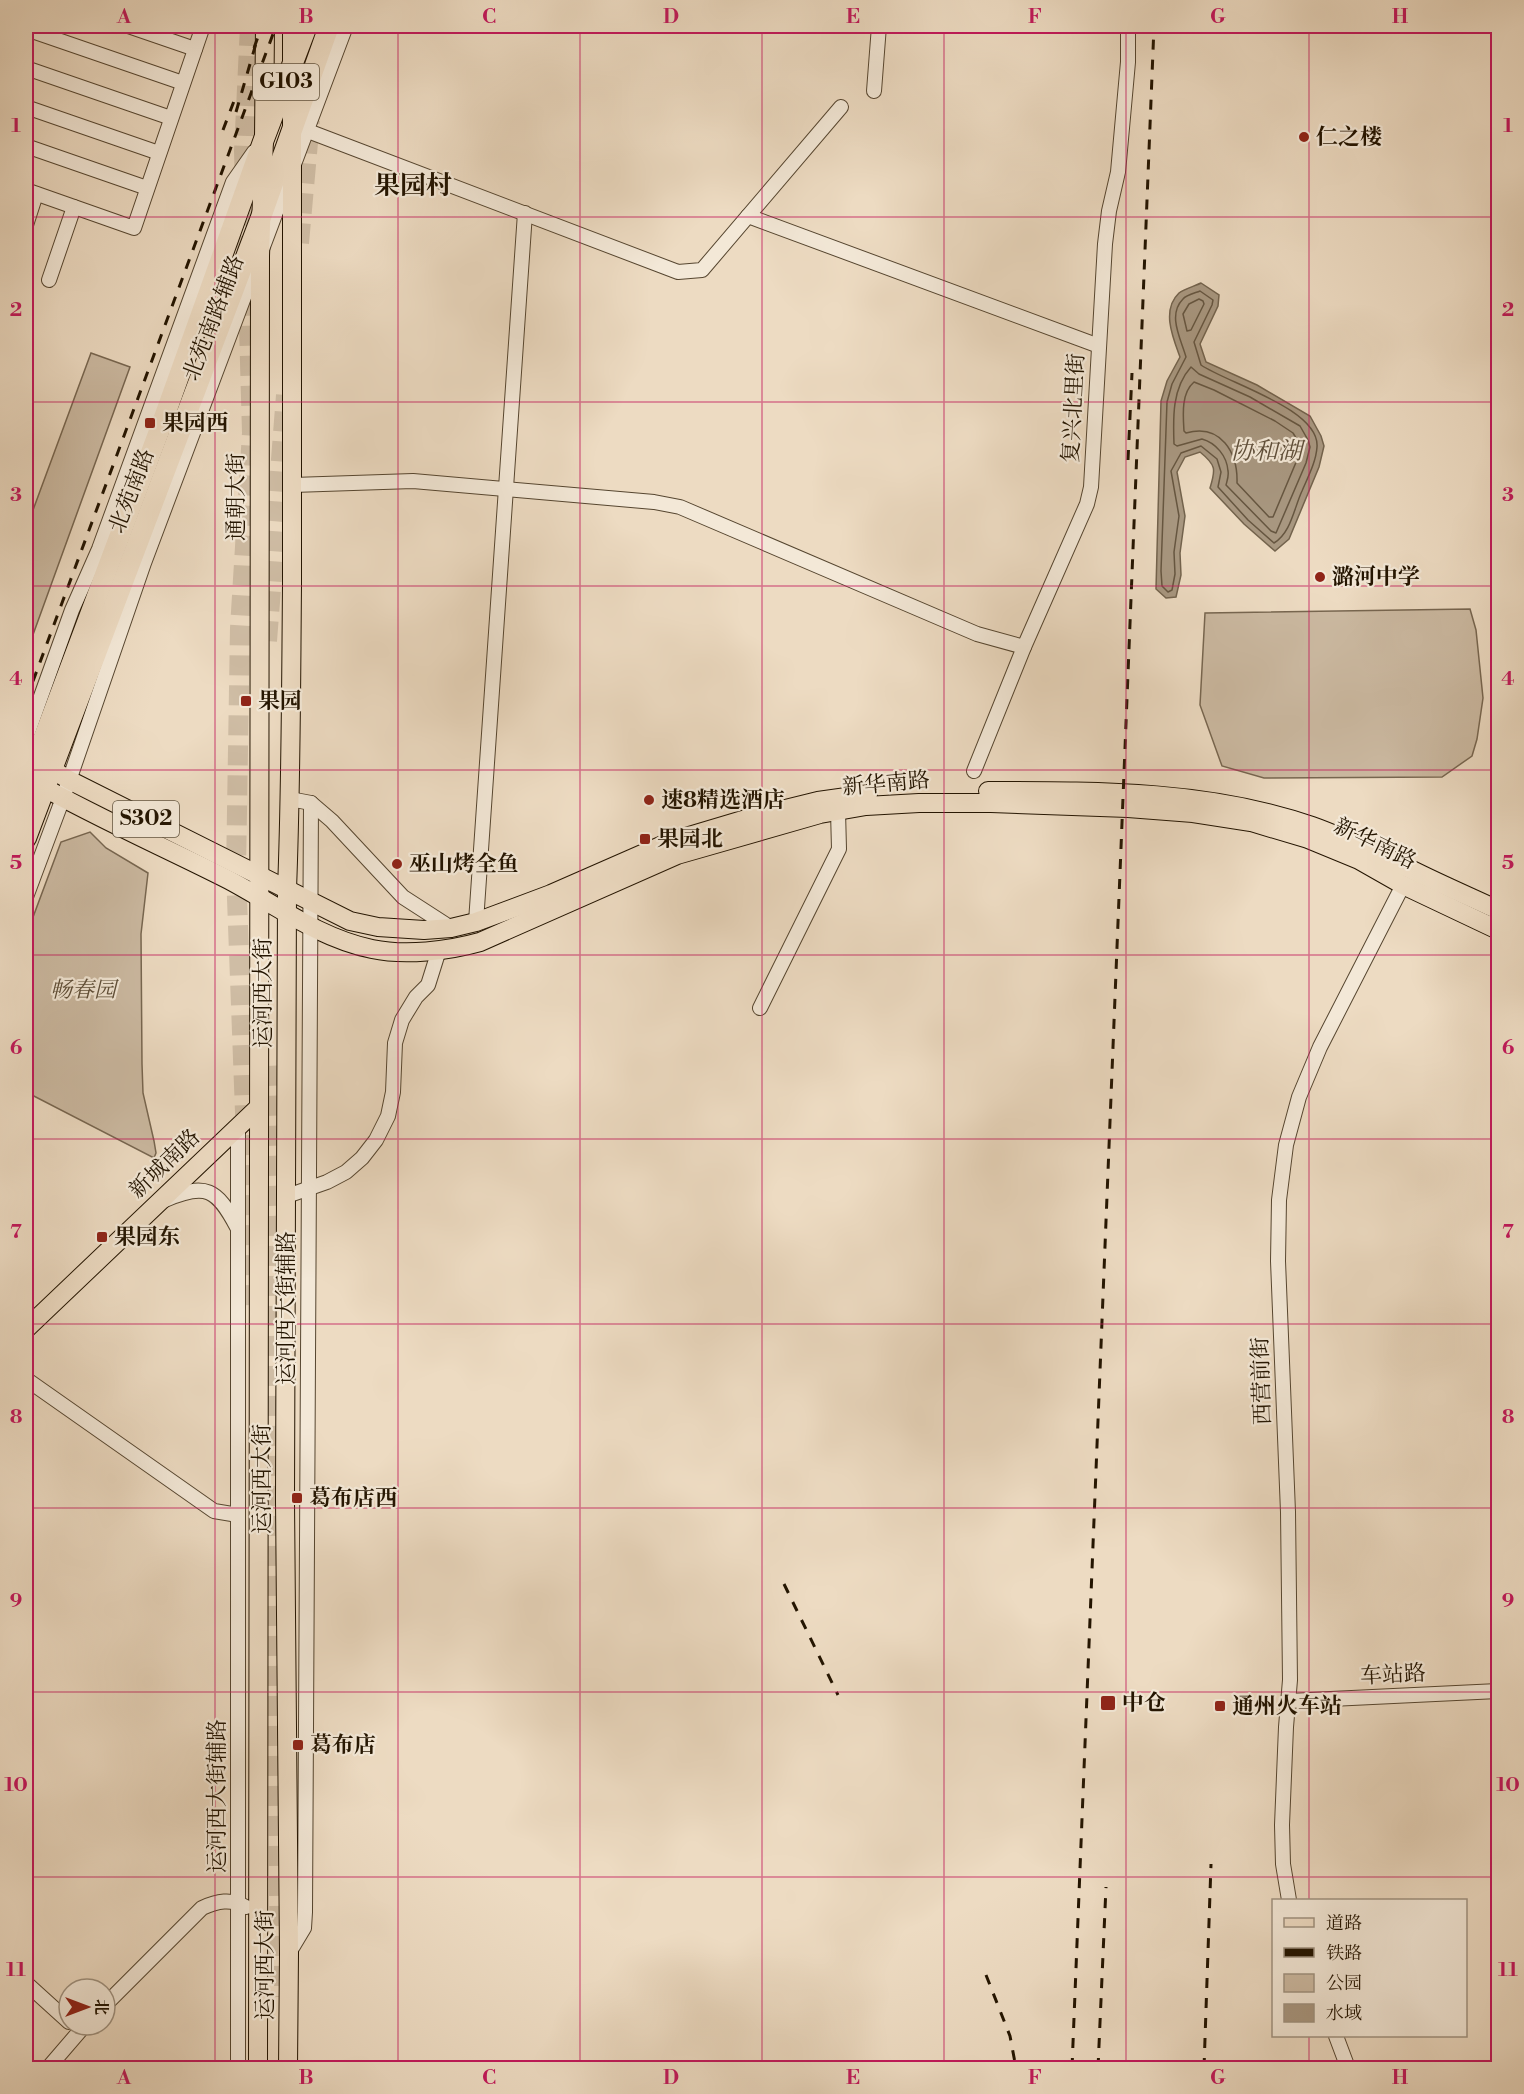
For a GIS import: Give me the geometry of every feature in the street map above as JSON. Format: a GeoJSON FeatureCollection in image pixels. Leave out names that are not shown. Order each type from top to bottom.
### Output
{"type":"FeatureCollection","features":[{"type":"Feature","properties":{"kind":"highway","name":"北苑南路"},"geometry":{"type":"LineString","coordinates":[[26,838],[38,774],[129,510],[264,139],[308,26]]}},
{"type":"Feature","properties":{"kind":"highway","name":"北苑南路"},"geometry":{"type":"LineString","coordinates":[[38,774],[260,220],[300,128],[329,26]]}},
{"type":"Feature","properties":{"kind":"highway"},"geometry":{"type":"LineString","coordinates":[[99,549],[129,510]]}},
{"type":"Feature","properties":{"kind":"main road","name":"通朝大街"},"geometry":{"type":"LineString","coordinates":[[258,897],[260,220],[264,139],[265,26]]}},
{"type":"Feature","properties":{"kind":"main road"},"geometry":{"type":"LineString","coordinates":[[287,890],[290,799],[294,166],[300,128],[292,67],[292,26]]}},
{"type":"Feature","properties":{"kind":"main road","name":"S302"},"geometry":{"type":"LineString","coordinates":[[38,774],[63,798],[161,849],[231,881],[287,912]]}},
{"type":"Feature","properties":{"kind":"main road","name":"S302"},"geometry":{"type":"LineString","coordinates":[[38,774],[259,874],[287,890]]}},
{"type":"Feature","properties":{"kind":"main road","name":"新华南路"},"geometry":{"type":"LineString","coordinates":[[287,890],[350,921],[378,927],[424,930],[451,928],[476,922],[551,894],[672,840],[818,801],[868,794],[919,791],[1129,793],[1193,799],[1253,810],[1312,825],[1498,910]]}},
{"type":"Feature","properties":{"kind":"main road","name":"新华南路"},"geometry":{"type":"LineString","coordinates":[[287,912],[310,927],[334,938],[373,950],[419,951],[458,948],[480,942],[677,855],[750,833],[820,814],[866,806],[991,803],[1128,808],[1193,813],[1251,822],[1308,839],[1359,860],[1403,885],[1498,930]]}},
{"type":"Feature","properties":{"kind":"main road","name":"运河西大街"},"geometry":{"type":"LineString","coordinates":[[287,890],[285,1489],[288,2068]]}},
{"type":"Feature","properties":{"kind":"main road","name":"运河西大街"},"geometry":{"type":"LineString","coordinates":[[258,897],[258,2068]]}},
{"type":"Feature","properties":{"kind":"main road","name":"新城南路"},"geometry":{"type":"LineString","coordinates":[[26,1329],[259,1107]]}},
{"type":"Feature","properties":{"kind":"street"},"geometry":{"type":"LineString","coordinates":[[128,26],[195,49]]}},
{"type":"Feature","properties":{"kind":"street"},"geometry":{"type":"LineString","coordinates":[[26,225],[31,192],[134,228],[203,26]]}},
{"type":"Feature","properties":{"kind":"street"},"geometry":{"type":"LineString","coordinates":[[346,26],[300,128],[678,272],[702,270],[842,107]]}},
{"type":"Feature","properties":{"kind":"street"},"geometry":{"type":"LineString","coordinates":[[874,91],[879,26]]}},
{"type":"Feature","properties":{"kind":"street","name":"复兴北里街"},"geometry":{"type":"LineString","coordinates":[[974,771],[1024,647],[1088,504],[1091,487],[1105,244],[1108,210],[1118,172],[1128,62],[1128,26]]}},
{"type":"Feature","properties":{"kind":"street"},"geometry":{"type":"LineString","coordinates":[[26,29],[183,84]]}},
{"type":"Feature","properties":{"kind":"street"},"geometry":{"type":"LineString","coordinates":[[26,68],[171,118]]}},
{"type":"Feature","properties":{"kind":"street"},"geometry":{"type":"LineString","coordinates":[[26,107],[159,153]]}},
{"type":"Feature","properties":{"kind":"street","name":"北苑南路辅路"},"geometry":{"type":"LineString","coordinates":[[38,774],[26,738],[72,610],[99,549],[233,182],[264,139]]}},
{"type":"Feature","properties":{"kind":"street"},"geometry":{"type":"LineString","coordinates":[[26,146],[147,188]]}},
{"type":"Feature","properties":{"kind":"street","name":"北苑南路辅路"},"geometry":{"type":"LineString","coordinates":[[38,774],[144,563],[294,166]]}},
{"type":"Feature","properties":{"kind":"street"},"geometry":{"type":"LineString","coordinates":[[49,279],[74,207]]}},
{"type":"Feature","properties":{"kind":"street"},"geometry":{"type":"LineString","coordinates":[[476,922],[525,213]]}},
{"type":"Feature","properties":{"kind":"street"},"geometry":{"type":"LineString","coordinates":[[748,216],[1099,346]]}},
{"type":"Feature","properties":{"kind":"street"},"geometry":{"type":"LineString","coordinates":[[292,485],[413,481],[654,502],[680,507],[977,634],[1024,647]]}},
{"type":"Feature","properties":{"kind":"street"},"geometry":{"type":"LineString","coordinates":[[26,897],[63,798]]}},
{"type":"Feature","properties":{"kind":"street"},"geometry":{"type":"LineString","coordinates":[[290,799],[311,803],[332,821],[403,897],[451,928]]}},
{"type":"Feature","properties":{"kind":"street","name":"运河西大街辅路"},"geometry":{"type":"LineString","coordinates":[[289,1953],[304,1928],[305,1912],[311,803]]}},
{"type":"Feature","properties":{"kind":"street"},"geometry":{"type":"LineString","coordinates":[[760,1008],[838,849],[838,811]]}},
{"type":"Feature","properties":{"kind":"street","name":"西营前街"},"geometry":{"type":"LineString","coordinates":[[1289,1899],[1283,1864],[1282,1825],[1289,1701],[1288,1512],[1278,1261],[1279,1200],[1285,1156],[1299,1097],[1320,1047],[1403,885]]}},
{"type":"Feature","properties":{"kind":"street"},"geometry":{"type":"LineString","coordinates":[[287,1196],[327,1182],[346,1172],[362,1158],[376,1140],[388,1116],[393,1092],[395,1043],[402,1020],[416,997],[428,985],[439,950]]}},
{"type":"Feature","properties":{"kind":"street","name":"运河西大街辅路"},"geometry":{"type":"LineString","coordinates":[[238,1127],[238,2068]]}},
{"type":"Feature","properties":{"kind":"street"},"geometry":{"type":"LineString","coordinates":[[158,1204],[183,1192],[199,1190],[213,1193],[226,1206],[238,1230]]}},
{"type":"Feature","properties":{"kind":"street"},"geometry":{"type":"LineString","coordinates":[[26,1379],[214,1511],[238,1515]]}},
{"type":"Feature","properties":{"kind":"street"},"geometry":{"type":"LineString","coordinates":[[287,1731],[306,1651]]}},
{"type":"Feature","properties":{"kind":"street","name":"车站路"},"geometry":{"type":"LineString","coordinates":[[1289,1701],[1498,1691]]}},
{"type":"Feature","properties":{"kind":"street"},"geometry":{"type":"LineString","coordinates":[[117,1993],[202,1908],[215,1902],[238,1903],[259,1916]]}},
{"type":"Feature","properties":{"kind":"street"},"geometry":{"type":"LineString","coordinates":[[26,1983],[57,2010]]}},
{"type":"Feature","properties":{"kind":"street"},"geometry":{"type":"LineString","coordinates":[[48,2068],[69,2037]]}},
{"type":"Feature","properties":{"kind":"street"},"geometry":{"type":"LineString","coordinates":[[1336,2037],[1348,2068]]}},
{"type":"Feature","properties":{"kind":"green space"},"geometry":{"type":"Polygon","coordinates":[[[91,353],[130,367],[26,654],[26,529],[91,353]]]}},
{"type":"Feature","properties":{"kind":"green space"},"geometry":{"type":"Polygon","coordinates":[[[1470,609],[1476,630],[1483,698],[1477,739],[1472,756],[1442,777],[1264,778],[1222,766],[1200,705],[1205,613],[1470,609]]]}},
{"type":"Feature","properties":{"kind":"green space","name":"畅春园"},"geometry":{"type":"Polygon","coordinates":[[[90,832],[106,848],[148,873],[141,934],[142,1064],[143,1093],[154,1141],[156,1153],[154,1158],[26,1092],[26,936],[61,842],[90,832]]]}},
{"type":"Feature","properties":{"kind":"water","name":"协和湖"},"geometry":{"type":"Polygon","coordinates":[[[1201,283],[1219,295],[1218,306],[1200,344],[1206,362],[1257,385],[1310,416],[1324,446],[1319,467],[1289,539],[1275,551],[1244,524],[1210,488],[1214,472],[1209,460],[1200,452],[1185,457],[1177,472],[1185,516],[1180,553],[1181,575],[1176,597],[1166,598],[1156,589],[1161,401],[1167,381],[1180,357],[1172,333],[1170,316],[1174,300],[1179,293],[1201,283]]]}},
{"type":"Feature","properties":{"kind":"tunnel"},"geometry":{"type":"LineString","coordinates":[[250,26],[244,151],[252,433],[240,628],[236,872],[249,1219],[250,1309]]}},
{"type":"Feature","properties":{"kind":"tunnel"},"geometry":{"type":"LineString","coordinates":[[299,243],[310,120]]}},
{"type":"Feature","properties":{"kind":"tunnel"},"geometry":{"type":"LineString","coordinates":[[267,641],[286,395]]}},
{"type":"Feature","properties":{"kind":"tunnel"},"geometry":{"type":"LineString","coordinates":[[267,1066],[273,1218],[280,1997]]}},
{"type":"Feature","properties":{"kind":"railway"},"geometry":{"type":"LineString","coordinates":[[254,48],[262,26]]}},
{"type":"Feature","properties":{"kind":"railway"},"geometry":{"type":"LineString","coordinates":[[26,700],[276,26]]}},
{"type":"Feature","properties":{"kind":"railway"},"geometry":{"type":"LineString","coordinates":[[1072,2068],[1154,26]]}},
{"type":"Feature","properties":{"kind":"railway"},"geometry":{"type":"LineString","coordinates":[[236,112],[257,40]]}},
{"type":"Feature","properties":{"kind":"railway"},"geometry":{"type":"LineString","coordinates":[[223,130],[234,101]]}},
{"type":"Feature","properties":{"kind":"railway"},"geometry":{"type":"LineString","coordinates":[[1128,460],[1132,373]]}},
{"type":"Feature","properties":{"kind":"railway"},"geometry":{"type":"LineString","coordinates":[[784,1584],[838,1695]]}},
{"type":"Feature","properties":{"kind":"railway"},"geometry":{"type":"LineString","coordinates":[[1204,2068],[1211,1864]]}},
{"type":"Feature","properties":{"kind":"railway"},"geometry":{"type":"LineString","coordinates":[[1098,2068],[1106,1887]]}},
{"type":"Feature","properties":{"kind":"railway"},"geometry":{"type":"LineString","coordinates":[[986,1975],[1010,2036],[1016,2068]]}},
{"type":"Feature","properties":{"kind":"place","name":"仁之楼"},"geometry":{"type":"Point","coordinates":[1304,137]}},
{"type":"Feature","properties":{"kind":"place","name":"果园西"},"geometry":{"type":"Point","coordinates":[150,423]}},
{"type":"Feature","properties":{"kind":"place","name":"潞河中学"},"geometry":{"type":"Point","coordinates":[1320,577]}},
{"type":"Feature","properties":{"kind":"place","name":"果园"},"geometry":{"type":"Point","coordinates":[246,701]}},
{"type":"Feature","properties":{"kind":"place","name":"速8精选酒店"},"geometry":{"type":"Point","coordinates":[649,800]}},
{"type":"Feature","properties":{"kind":"place","name":"果园北"},"geometry":{"type":"Point","coordinates":[645,839]}},
{"type":"Feature","properties":{"kind":"place","name":"巫山烤全鱼"},"geometry":{"type":"Point","coordinates":[397,864]}},
{"type":"Feature","properties":{"kind":"place","name":"果园东"},"geometry":{"type":"Point","coordinates":[102,1237]}},
{"type":"Feature","properties":{"kind":"place","name":"葛布店西"},"geometry":{"type":"Point","coordinates":[297,1498]}},
{"type":"Feature","properties":{"kind":"place","name":"中仓"},"geometry":{"type":"Point","coordinates":[1108,1703]}},
{"type":"Feature","properties":{"kind":"place","name":"通州火车站"},"geometry":{"type":"Point","coordinates":[1220,1706]}},
{"type":"Feature","properties":{"kind":"place","name":"葛布店"},"geometry":{"type":"Point","coordinates":[298,1745]}},
{"type":"Feature","properties":{"kind":"district","name":"果园村"},"geometry":{"type":"Point","coordinates":[413,186]}}]}
